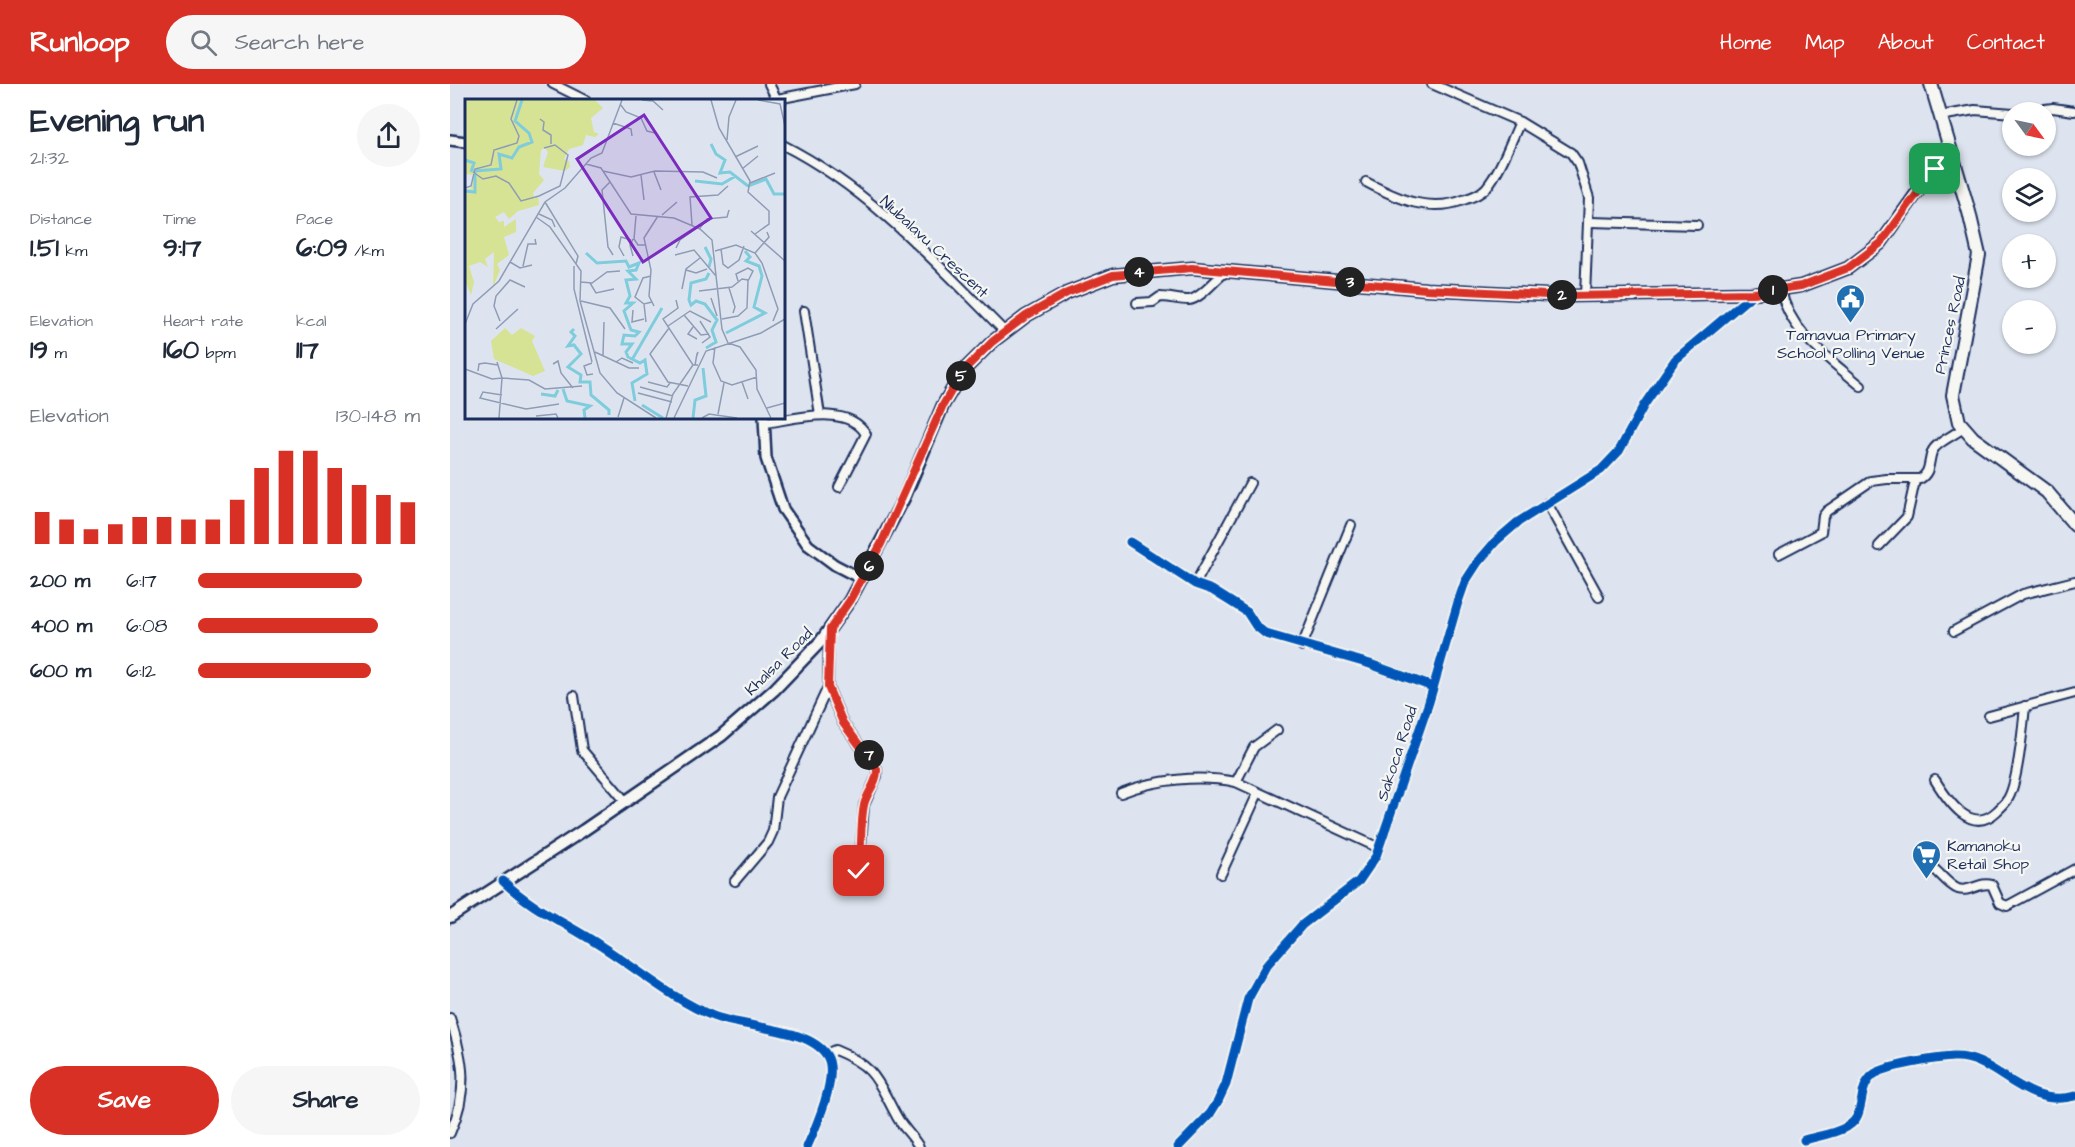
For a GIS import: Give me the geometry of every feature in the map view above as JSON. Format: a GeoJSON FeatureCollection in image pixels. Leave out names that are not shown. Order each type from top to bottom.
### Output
{"type":"FeatureCollection","features":[{"type":"Feature","properties":{"kind":"main road","name":"Princes Road"},"geometry":{"type":"LineString","coordinates":[[1931,84],[1979,255],[1953,395],[1954,412],[1963,428],[1981,445],[2047,492],[2075,525]]}},
{"type":"Feature","properties":{"kind":"main road","name":"Khalsa Road"},"geometry":{"type":"LineString","coordinates":[[450,917],[626,802],[721,736],[774,690],[830,629],[862,579],[903,498],[943,405],[963,371],[1026,316],[1067,293],[1113,275],[1192,268],[1426,289],[1585,296],[1754,293],[1801,286],[1834,275],[1868,254],[1896,225],[1931,173],[1952,154]]}},
{"type":"Feature","properties":{"kind":"street"},"geometry":{"type":"LineString","coordinates":[[553,84],[583,99]]}},
{"type":"Feature","properties":{"kind":"street"},"geometry":{"type":"LineString","coordinates":[[769,84],[776,99]]}},
{"type":"Feature","properties":{"kind":"street"},"geometry":{"type":"LineString","coordinates":[[783,99],[837,90],[855,84]]}},
{"type":"Feature","properties":{"kind":"street"},"geometry":{"type":"LineString","coordinates":[[1432,84],[1520,122],[1571,153],[1578,163],[1589,198],[1590,222],[1585,296]]}},
{"type":"Feature","properties":{"kind":"street"},"geometry":{"type":"LineString","coordinates":[[2056,108],[2074,111]]}},
{"type":"Feature","properties":{"kind":"street"},"geometry":{"type":"LineString","coordinates":[[1940,116],[1975,110],[2002,112]]}},
{"type":"Feature","properties":{"kind":"street"},"geometry":{"type":"LineString","coordinates":[[1366,182],[1395,198],[1410,202],[1432,206],[1454,204],[1485,189],[1520,122]]}},
{"type":"Feature","properties":{"kind":"street"},"geometry":{"type":"LineString","coordinates":[[450,140],[465,142]]}},
{"type":"Feature","properties":{"kind":"street","name":"Niubalavu Crescent"},"geometry":{"type":"LineString","coordinates":[[784,145],[808,157],[899,227],[1005,332]]}},
{"type":"Feature","properties":{"kind":"street"},"geometry":{"type":"LineString","coordinates":[[1590,222],[1697,225]]}},
{"type":"Feature","properties":{"kind":"street"},"geometry":{"type":"LineString","coordinates":[[1137,303],[1153,302],[1160,297],[1191,300],[1202,294],[1213,280],[1227,271]]}},
{"type":"Feature","properties":{"kind":"street"},"geometry":{"type":"LineString","coordinates":[[1781,289],[1784,307],[1808,340],[1861,386]]}},
{"type":"Feature","properties":{"kind":"street","name":"Sakoca Road"},"geometry":{"type":"LineString","coordinates":[[1178,1147],[1210,1114],[1226,1084],[1243,1017],[1255,983],[1284,943],[1302,925],[1359,881],[1368,870],[1379,848],[1433,687],[1458,602],[1471,572],[1496,541],[1547,503],[1592,477],[1608,464],[1619,451],[1644,405],[1675,360],[1754,293]]}},
{"type":"Feature","properties":{"kind":"street"},"geometry":{"type":"LineString","coordinates":[[804,311],[820,415]]}},
{"type":"Feature","properties":{"kind":"street"},"geometry":{"type":"LineString","coordinates":[[839,487],[866,434],[862,427],[838,417],[820,415],[764,420],[766,458],[783,509],[808,545],[835,565],[862,579]]}},
{"type":"Feature","properties":{"kind":"street"},"geometry":{"type":"LineString","coordinates":[[1779,554],[1821,532],[1823,516],[1827,511],[1871,482],[1887,478],[1915,481],[1925,476],[1929,469],[1932,451],[1937,445],[1952,438],[1963,428]]}},
{"type":"Feature","properties":{"kind":"street"},"geometry":{"type":"LineString","coordinates":[[1879,546],[1907,517],[1915,481]]}},
{"type":"Feature","properties":{"kind":"street"},"geometry":{"type":"LineString","coordinates":[[1195,584],[1250,483]]}},
{"type":"Feature","properties":{"kind":"street"},"geometry":{"type":"LineString","coordinates":[[1547,503],[1599,597]]}},
{"type":"Feature","properties":{"kind":"street"},"geometry":{"type":"LineString","coordinates":[[1302,646],[1351,525]]}},
{"type":"Feature","properties":{"kind":"street"},"geometry":{"type":"LineString","coordinates":[[1130,542],[1195,584],[1212,591],[1247,612],[1256,626],[1266,634],[1370,664],[1433,687]]}},
{"type":"Feature","properties":{"kind":"street"},"geometry":{"type":"LineString","coordinates":[[1954,632],[2023,594],[2075,581]]}},
{"type":"Feature","properties":{"kind":"street"},"geometry":{"type":"LineString","coordinates":[[735,881],[756,859],[768,842],[773,831],[777,797],[828,687],[830,629]]}},
{"type":"Feature","properties":{"kind":"street"},"geometry":{"type":"LineString","coordinates":[[828,687],[843,723],[876,765],[877,776],[864,805],[863,851],[859,871],[860,875],[874,883]]}},
{"type":"Feature","properties":{"kind":"street"},"geometry":{"type":"LineString","coordinates":[[1989,716],[2075,693]]}},
{"type":"Feature","properties":{"kind":"street"},"geometry":{"type":"LineString","coordinates":[[574,696],[582,750],[626,802]]}},
{"type":"Feature","properties":{"kind":"street"},"geometry":{"type":"LineString","coordinates":[[1935,780],[1956,807],[1968,818],[1981,820],[1993,815],[2010,797],[2025,706]]}},
{"type":"Feature","properties":{"kind":"street"},"geometry":{"type":"LineString","coordinates":[[1236,782],[1254,747],[1277,730]]}},
{"type":"Feature","properties":{"kind":"street"},"geometry":{"type":"LineString","coordinates":[[1121,793],[1142,784],[1211,777],[1236,782],[1379,848]]}},
{"type":"Feature","properties":{"kind":"street"},"geometry":{"type":"LineString","coordinates":[[1221,874],[1258,793]]}},
{"type":"Feature","properties":{"kind":"street"},"geometry":{"type":"LineString","coordinates":[[1932,867],[1957,889],[1964,890],[1986,883],[1992,885],[2000,903],[2007,906],[2075,870]]}},
{"type":"Feature","properties":{"kind":"street"},"geometry":{"type":"LineString","coordinates":[[503,881],[531,906],[585,935],[702,1011],[727,1020],[787,1033],[817,1046],[826,1054],[830,1067],[830,1078],[819,1120],[807,1147]]}},
{"type":"Feature","properties":{"kind":"street"},"geometry":{"type":"LineString","coordinates":[[450,1018],[461,1064],[464,1092],[459,1114],[450,1132]]}},
{"type":"Feature","properties":{"kind":"street"},"geometry":{"type":"LineString","coordinates":[[826,1054],[835,1050],[871,1071],[887,1093],[897,1118],[919,1147]]}},
{"type":"Feature","properties":{"kind":"street"},"geometry":{"type":"LineString","coordinates":[[1804,1140],[1847,1127],[1853,1122],[1859,1114],[1865,1085],[1879,1072],[1954,1057],[1973,1059],[2046,1098],[2075,1096]]}},
{"type":"Feature","properties":{"kind":"cycle path"},"geometry":{"type":"LineString","coordinates":[[1178,1147],[1210,1114],[1218,1101],[1226,1084],[1248,999],[1266,966],[1302,925],[1359,881],[1376,856],[1429,702],[1458,602],[1465,582],[1478,562],[1496,541],[1518,522],[1601,470],[1619,451],[1644,405],[1675,360],[1754,293]]}},
{"type":"Feature","properties":{"kind":"cycle path"},"geometry":{"type":"LineString","coordinates":[[1130,542],[1195,584],[1212,590],[1247,612],[1256,626],[1266,634],[1370,664],[1433,687]]}},
{"type":"Feature","properties":{"kind":"cycle path"},"geometry":{"type":"LineString","coordinates":[[503,881],[539,909],[699,1010],[726,1020],[791,1034],[818,1046],[827,1056],[830,1076],[825,1102],[807,1147]]}},
{"type":"Feature","properties":{"kind":"cycle path"},"geometry":{"type":"LineString","coordinates":[[1804,1140],[1838,1131],[1854,1121],[1860,1109],[1865,1087],[1873,1075],[1888,1069],[1924,1061],[1953,1057],[1968,1058],[1983,1064],[2024,1089],[2040,1095],[2056,1098],[2075,1096]]}},
{"type":"Feature","properties":{"kind":"place","name":"Tamavua Primary School Polling Venue"},"geometry":{"type":"Point","coordinates":[1851,324]}},
{"type":"Feature","properties":{"kind":"place","name":"Kamanoku Retail Shop"},"geometry":{"type":"Point","coordinates":[1926,880]}},
{"type":"Feature","properties":{"kind":"route"},"geometry":{"type":"LineString","coordinates":[[859,871],[863,851],[864,805],[877,776],[877,769],[873,760],[843,723],[828,687],[830,629],[850,600],[881,544],[943,405],[963,371],[992,342],[1026,316],[1067,293],[1113,275],[1192,268],[1426,289],[1567,296],[1754,293],[1801,286],[1848,268],[1881,243],[1935,169]]}}]}
